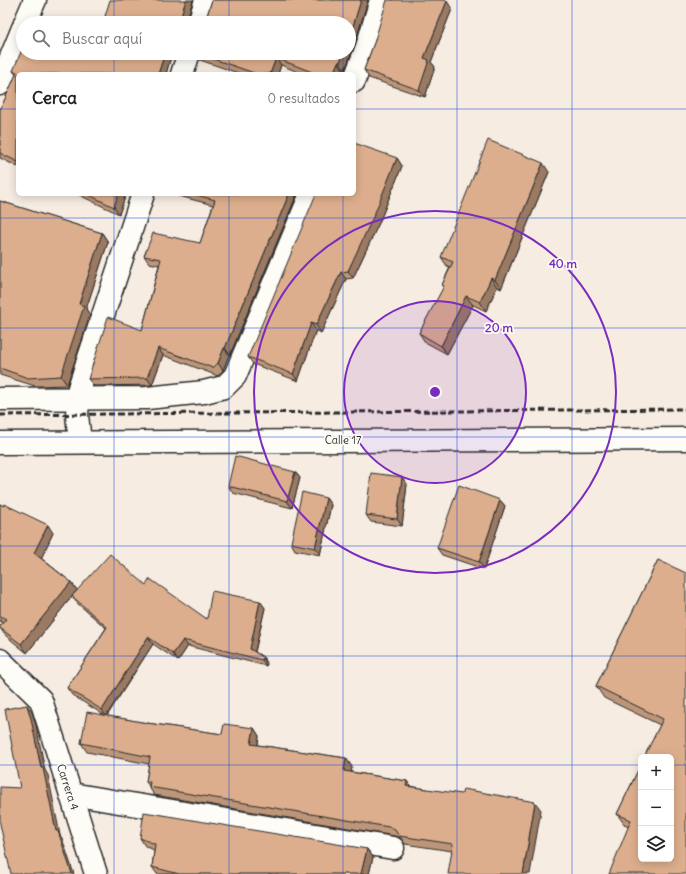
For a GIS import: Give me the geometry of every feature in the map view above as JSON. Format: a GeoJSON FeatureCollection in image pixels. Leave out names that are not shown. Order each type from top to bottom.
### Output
{"type":"FeatureCollection","features":[{"type":"Feature","properties":{"kind":"street"},"geometry":{"type":"LineString","coordinates":[[28,16],[35,0]]}},
{"type":"Feature","properties":{"kind":"street"},"geometry":{"type":"LineString","coordinates":[[201,16],[206,0]]}},
{"type":"Feature","properties":{"kind":"street"},"geometry":{"type":"LineString","coordinates":[[356,76],[382,0]]}},
{"type":"Feature","properties":{"kind":"street"},"geometry":{"type":"LineString","coordinates":[[0,84],[16,45]]}},
{"type":"Feature","properties":{"kind":"street"},"geometry":{"type":"LineString","coordinates":[[183,72],[187,60]]}},
{"type":"Feature","properties":{"kind":"street"},"geometry":{"type":"LineString","coordinates":[[80,442],[77,415],[79,388],[142,196]]}},
{"type":"Feature","properties":{"kind":"street"},"geometry":{"type":"LineString","coordinates":[[0,399],[147,398],[204,392],[224,387],[235,376],[310,196]]}},
{"type":"Feature","properties":{"kind":"street","name":"Calle 17"},"geometry":{"type":"LineString","coordinates":[[0,443],[686,439]]}},
{"type":"Feature","properties":{"kind":"street","name":"Carrera 4"},"geometry":{"type":"LineString","coordinates":[[0,660],[41,700],[96,874]]}},
{"type":"Feature","properties":{"kind":"street"},"geometry":{"type":"LineString","coordinates":[[71,794],[393,848]]}},
{"type":"Feature","properties":{"kind":"building"},"geometry":{"type":"Polygon","coordinates":[[[110,0],[186,0],[182,16],[105,16],[110,0]]]}},
{"type":"Feature","properties":{"kind":"building"},"geometry":{"type":"Polygon","coordinates":[[[212,0],[361,0],[356,16],[207,16],[212,0]]]}},
{"type":"Feature","properties":{"kind":"building"},"geometry":{"type":"Polygon","coordinates":[[[387,0],[447,1],[424,58],[429,60],[419,90],[364,70],[387,0]]]}},
{"type":"Feature","properties":{"kind":"building"},"geometry":{"type":"Polygon","coordinates":[[[18,60],[163,60],[159,72],[13,71],[18,60]]]}},
{"type":"Feature","properties":{"kind":"building"},"geometry":{"type":"Polygon","coordinates":[[[216,60],[275,60],[271,72],[251,72],[216,60]]]}},
{"type":"Feature","properties":{"kind":"building"},"geometry":{"type":"Polygon","coordinates":[[[281,60],[341,60],[338,62],[334,72],[312,72],[281,60]]]}},
{"type":"Feature","properties":{"kind":"building"},"geometry":{"type":"Polygon","coordinates":[[[16,74],[16,161],[0,153],[0,110],[16,74]]]}},
{"type":"Feature","properties":{"kind":"building"},"geometry":{"type":"Polygon","coordinates":[[[488,140],[543,163],[495,280],[491,278],[480,302],[466,296],[441,346],[419,333],[444,286],[442,285],[453,262],[441,257],[488,140]]]}},
{"type":"Feature","properties":{"kind":"building"},"geometry":{"type":"Polygon","coordinates":[[[356,144],[397,158],[374,215],[348,271],[341,272],[316,325],[311,323],[293,374],[248,357],[315,196],[356,196],[356,144]]]}},
{"type":"Feature","properties":{"kind":"building"},"geometry":{"type":"Polygon","coordinates":[[[91,196],[117,196],[114,207],[91,196]]]}},
{"type":"Feature","properties":{"kind":"building"},"geometry":{"type":"Polygon","coordinates":[[[200,196],[288,196],[218,363],[213,368],[158,348],[147,378],[88,379],[108,317],[142,330],[161,259],[144,256],[153,233],[200,243],[215,200],[200,196]]]}},
{"type":"Feature","properties":{"kind":"building"},"geometry":{"type":"Polygon","coordinates":[[[0,201],[102,233],[79,304],[84,306],[61,376],[28,378],[0,368],[0,201]]]}},
{"type":"Feature","properties":{"kind":"building"},"geometry":{"type":"Polygon","coordinates":[[[235,456],[295,472],[287,501],[228,486],[235,456]]]}},
{"type":"Feature","properties":{"kind":"building"},"geometry":{"type":"Polygon","coordinates":[[[371,473],[402,477],[397,519],[366,515],[371,473]]]}},
{"type":"Feature","properties":{"kind":"building"},"geometry":{"type":"Polygon","coordinates":[[[459,485],[500,500],[479,562],[437,548],[459,485]]]}},
{"type":"Feature","properties":{"kind":"building"},"geometry":{"type":"Polygon","coordinates":[[[302,492],[326,498],[315,548],[291,543],[302,492]]]}},
{"type":"Feature","properties":{"kind":"building"},"geometry":{"type":"Polygon","coordinates":[[[0,504],[4,506],[4,504],[48,525],[34,553],[71,582],[21,644],[0,628],[6,619],[0,616],[0,504]]]}},
{"type":"Feature","properties":{"kind":"building"},"geometry":{"type":"Polygon","coordinates":[[[110,554],[146,585],[150,579],[207,619],[212,591],[260,601],[250,649],[263,657],[262,660],[183,640],[173,654],[148,637],[102,710],[67,688],[107,627],[72,596],[110,554]]]}},
{"type":"Feature","properties":{"kind":"building"},"geometry":{"type":"Polygon","coordinates":[[[658,560],[686,573],[686,874],[609,874],[631,820],[617,814],[638,770],[638,862],[674,862],[674,754],[646,754],[663,719],[596,686],[658,560]]]}},
{"type":"Feature","properties":{"kind":"building"},"geometry":{"type":"Polygon","coordinates":[[[27,705],[41,768],[43,768],[56,831],[58,831],[72,874],[11,874],[0,824],[0,787],[20,788],[5,709],[27,705]]]}},
{"type":"Feature","properties":{"kind":"building"},"geometry":{"type":"Polygon","coordinates":[[[87,712],[147,723],[222,734],[224,724],[254,728],[251,744],[346,758],[344,771],[407,781],[406,786],[462,794],[463,789],[535,802],[523,874],[448,874],[453,844],[399,836],[395,830],[389,827],[149,787],[150,782],[146,782],[150,757],[81,743],[87,712]]]}},
{"type":"Feature","properties":{"kind":"building"},"geometry":{"type":"Polygon","coordinates":[[[144,812],[367,849],[361,874],[179,874],[152,867],[155,844],[140,838],[144,812]]]}},
{"type":"Feature","properties":{"kind":"railway"},"geometry":{"type":"LineString","coordinates":[[0,415],[686,409]]}}]}
